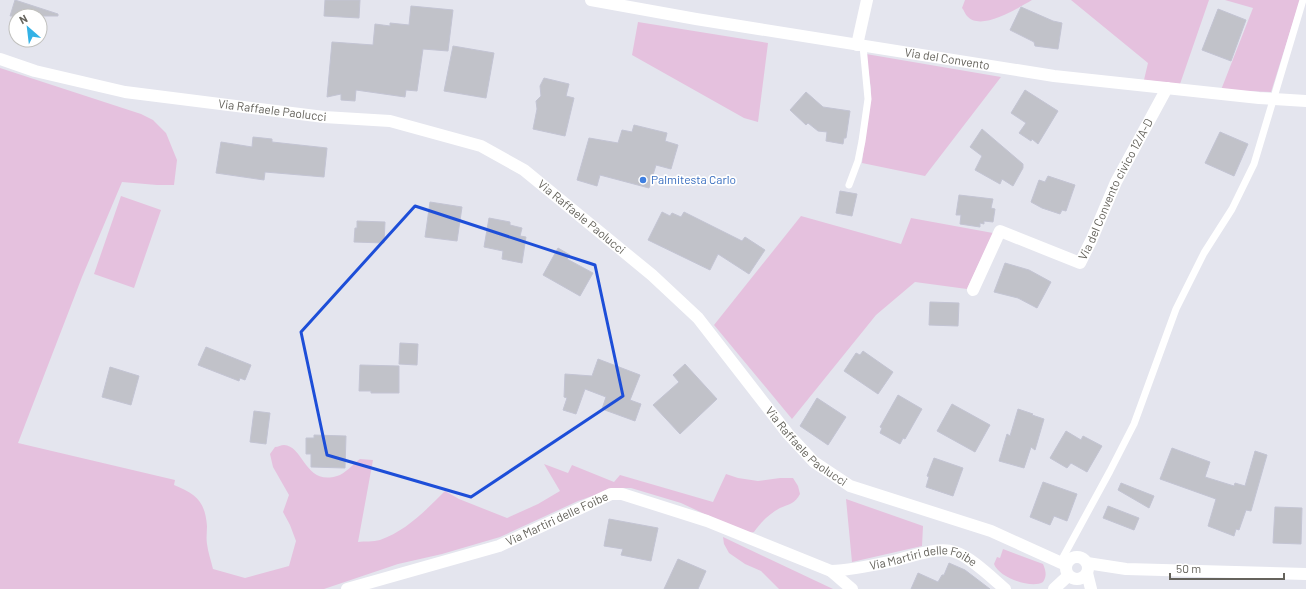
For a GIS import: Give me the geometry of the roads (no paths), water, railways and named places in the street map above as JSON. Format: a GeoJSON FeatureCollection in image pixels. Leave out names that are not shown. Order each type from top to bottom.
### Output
{"type":"FeatureCollection","features":[{"type":"Feature","properties":{"kind":"street","name":"Via del Convento"},"geometry":{"type":"LineString","coordinates":[[591,0],[696,19],[1054,76],[1273,100],[1306,101]]}},
{"type":"Feature","properties":{"kind":"street"},"geometry":{"type":"LineString","coordinates":[[860,45],[867,0]]}},
{"type":"Feature","properties":{"kind":"street","name":"Via Raffaele Paolucci"},"geometry":{"type":"LineString","coordinates":[[0,59],[35,71],[125,92],[324,117],[390,121],[480,146],[524,170],[652,275],[698,318],[788,434],[814,462],[850,486],[991,531],[1067,570]]}},
{"type":"Feature","properties":{"kind":"street","name":"Via del Convento civico 12/A-D"},"geometry":{"type":"LineString","coordinates":[[973,290],[1000,231],[1080,263],[1116,182],[1167,88]]}},
{"type":"Feature","properties":{"kind":"street","name":"Via Martiri delle Foibe"},"geometry":{"type":"LineString","coordinates":[[347,589],[499,546],[611,494],[622,494],[707,521],[831,571],[852,589]]}},
{"type":"Feature","properties":{"kind":"street","name":"Via Martiri delle Foibe"},"geometry":{"type":"LineString","coordinates":[[831,571],[850,570],[931,552],[947,550],[963,556],[1005,589]]}},
{"type":"Feature","properties":{"kind":"street"},"geometry":{"type":"LineString","coordinates":[[1054,589],[1067,570],[1069,561],[1077,557],[1081,558],[1087,570],[1091,589]]}},
{"type":"Feature","properties":{"kind":"street"},"geometry":{"type":"LineString","coordinates":[[1087,570],[1106,574],[1117,573],[1126,569],[1306,574]]}},
{"type":"Feature","properties":{"kind":"street"},"geometry":{"type":"LineString","coordinates":[[1067,570],[1076,580],[1083,578],[1087,570]]}},
{"type":"Feature","properties":{"kind":"street"},"geometry":{"type":"LineString","coordinates":[[1067,570],[1079,589]]}},
{"type":"Feature","properties":{"kind":"lane"},"geometry":{"type":"LineString","coordinates":[[1067,570],[1110,471],[1134,424],[1176,309],[1204,253],[1232,209],[1254,164],[1303,0]]}},
{"type":"Feature","properties":{"kind":"lane"},"geometry":{"type":"LineString","coordinates":[[849,185],[858,161],[868,99],[860,45]]}},
{"type":"Feature","properties":{"kind":"place","name":"Palmitesta Carlo"},"geometry":{"type":"Point","coordinates":[643,180]}}]}
